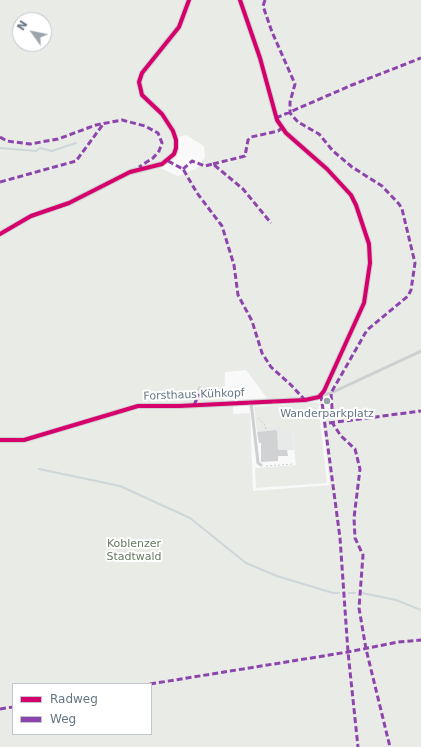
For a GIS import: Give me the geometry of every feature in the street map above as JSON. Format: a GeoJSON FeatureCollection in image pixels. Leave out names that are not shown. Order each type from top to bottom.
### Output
{"type":"FeatureCollection","features":[{"type":"Feature","properties":{"kind":"street"},"geometry":{"type":"LineString","coordinates":[[0,234],[30,216],[70,203],[130,172],[162,164],[175,155],[176,140],[173,131],[162,114],[142,95],[139,82],[142,73],[179,27],[189,0]]}},
{"type":"Feature","properties":{"kind":"street"},"geometry":{"type":"LineString","coordinates":[[240,0],[260,58],[277,120],[286,133],[327,169],[351,195],[356,205],[369,244],[370,263],[364,303],[321,395]]}},
{"type":"Feature","properties":{"kind":"street","name":"Forsthaus Kühkopf"},"geometry":{"type":"LineString","coordinates":[[0,440],[24,440],[138,406],[179,406],[305,400],[321,395]]}},
{"type":"Feature","properties":{"kind":"lane"},"geometry":{"type":"LineString","coordinates":[[321,395],[331,393],[421,351]]}},
{"type":"Feature","properties":{"kind":"lane"},"geometry":{"type":"LineString","coordinates":[[251,402],[258,463],[261,465]]}},
{"type":"Feature","properties":{"kind":"path"},"geometry":{"type":"LineString","coordinates":[[255,415],[265,425],[266,431]]}},
{"type":"Feature","properties":{"kind":"path"},"geometry":{"type":"LineString","coordinates":[[261,465],[293,464]]}},
{"type":"Feature","properties":{"kind":"shaded area"},"geometry":{"type":"Polygon","coordinates":[[[281,425],[292,430],[294,450],[270,451],[274,430],[267,431],[267,427],[281,425]]]}},
{"type":"Feature","properties":{"kind":"green space","name":"Koblenzer Stadtwald"},"geometry":{"type":"Polygon","coordinates":[[[0,0],[421,0],[421,747],[0,747],[0,0]],[[186,135],[178,137],[176,156],[168,164],[160,168],[178,176],[196,169],[205,157],[204,146],[186,135]],[[246,370],[225,372],[224,401],[267,398],[246,370]],[[330,395],[324,396],[326,418],[332,417],[330,395]],[[320,400],[250,406],[253,491],[330,485],[320,400]],[[249,404],[233,405],[233,414],[250,413],[249,404]]]}},
{"type":"Feature","properties":{"kind":"green space"},"geometry":{"type":"Polygon","coordinates":[[[318,402],[327,483],[256,488],[255,468],[296,465],[292,430],[282,431],[281,425],[267,427],[267,431],[257,432],[254,407],[318,402]]]}},
{"type":"Feature","properties":{"kind":"building"},"geometry":{"type":"Polygon","coordinates":[[[199,386],[204,389],[202,393],[197,390],[199,386]]]}},
{"type":"Feature","properties":{"kind":"building"},"geometry":{"type":"Polygon","coordinates":[[[277,431],[278,450],[287,450],[288,456],[278,456],[278,461],[261,462],[261,443],[259,443],[257,432],[277,431]]]}},
{"type":"Feature","properties":{"kind":"waterway"},"geometry":{"type":"LineString","coordinates":[[0,148],[36,151],[40,148],[52,151],[76,143]]}},
{"type":"Feature","properties":{"kind":"waterway"},"geometry":{"type":"LineString","coordinates":[[39,469],[120,486],[190,518],[246,563],[277,576],[333,593],[339,593]]}},
{"type":"Feature","properties":{"kind":"waterway"},"geometry":{"type":"LineString","coordinates":[[349,593],[355,593]]}},
{"type":"Feature","properties":{"kind":"waterway"},"geometry":{"type":"LineString","coordinates":[[362,593],[396,600],[421,610]]}},
{"type":"Feature","properties":{"kind":"marked path"},"geometry":{"type":"LineString","coordinates":[[265,0],[263,6],[272,32],[295,84],[290,102],[290,113],[298,122],[319,134],[333,151],[352,167],[382,186],[399,204],[402,209],[415,263],[411,290],[408,296],[367,330],[331,393],[333,424],[341,436],[355,449],[360,469],[354,518],[355,538],[363,555],[359,608],[366,649],[390,747]]}},
{"type":"Feature","properties":{"kind":"marked path"},"geometry":{"type":"LineString","coordinates":[[276,118],[352,85],[421,58]]}},
{"type":"Feature","properties":{"kind":"marked path"},"geometry":{"type":"LineString","coordinates":[[0,137],[7,141],[30,144],[58,139],[96,125],[122,120],[145,126],[158,133],[162,143],[159,151],[153,158],[139,167]]}},
{"type":"Feature","properties":{"kind":"marked path"},"geometry":{"type":"LineString","coordinates":[[0,182],[76,161],[104,123]]}},
{"type":"Feature","properties":{"kind":"marked path"},"geometry":{"type":"LineString","coordinates":[[213,164],[245,156],[248,140],[251,137],[278,131],[282,128]]}},
{"type":"Feature","properties":{"kind":"marked path"},"geometry":{"type":"LineString","coordinates":[[168,161],[183,169],[197,193],[222,226],[234,265],[238,295],[252,321],[262,353],[271,367],[305,400]]}},
{"type":"Feature","properties":{"kind":"marked path"},"geometry":{"type":"LineString","coordinates":[[183,169],[192,161],[205,166],[213,164],[243,189],[271,223]]}},
{"type":"Feature","properties":{"kind":"marked path"},"geometry":{"type":"LineString","coordinates":[[194,405],[199,394]]}},
{"type":"Feature","properties":{"kind":"marked path"},"geometry":{"type":"LineString","coordinates":[[321,395],[340,538],[348,652],[358,747]]}},
{"type":"Feature","properties":{"kind":"marked path"},"geometry":{"type":"LineString","coordinates":[[329,423],[421,411]]}},
{"type":"Feature","properties":{"kind":"marked path"},"geometry":{"type":"LineString","coordinates":[[152,684],[348,652],[398,642],[421,640]]}},
{"type":"Feature","properties":{"kind":"marked path"},"geometry":{"type":"LineString","coordinates":[[0,709],[12,707]]}},
{"type":"Feature","properties":{"kind":"cycle path"},"geometry":{"type":"LineString","coordinates":[[0,234],[31,216],[69,203],[130,172],[162,164],[174,154],[176,140],[173,131],[162,114],[142,95],[139,82],[142,73],[179,27],[189,0]]}},
{"type":"Feature","properties":{"kind":"cycle path"},"geometry":{"type":"LineString","coordinates":[[0,440],[24,440],[138,406],[179,406],[305,400],[319,397],[324,391],[364,303],[370,263],[369,244],[356,205],[351,195],[327,169],[286,133],[277,120],[260,58],[240,0]]}},
{"type":"Feature","properties":{"kind":"place","name":"Wanderparkplatz"},"geometry":{"type":"Point","coordinates":[327,401]}}]}
